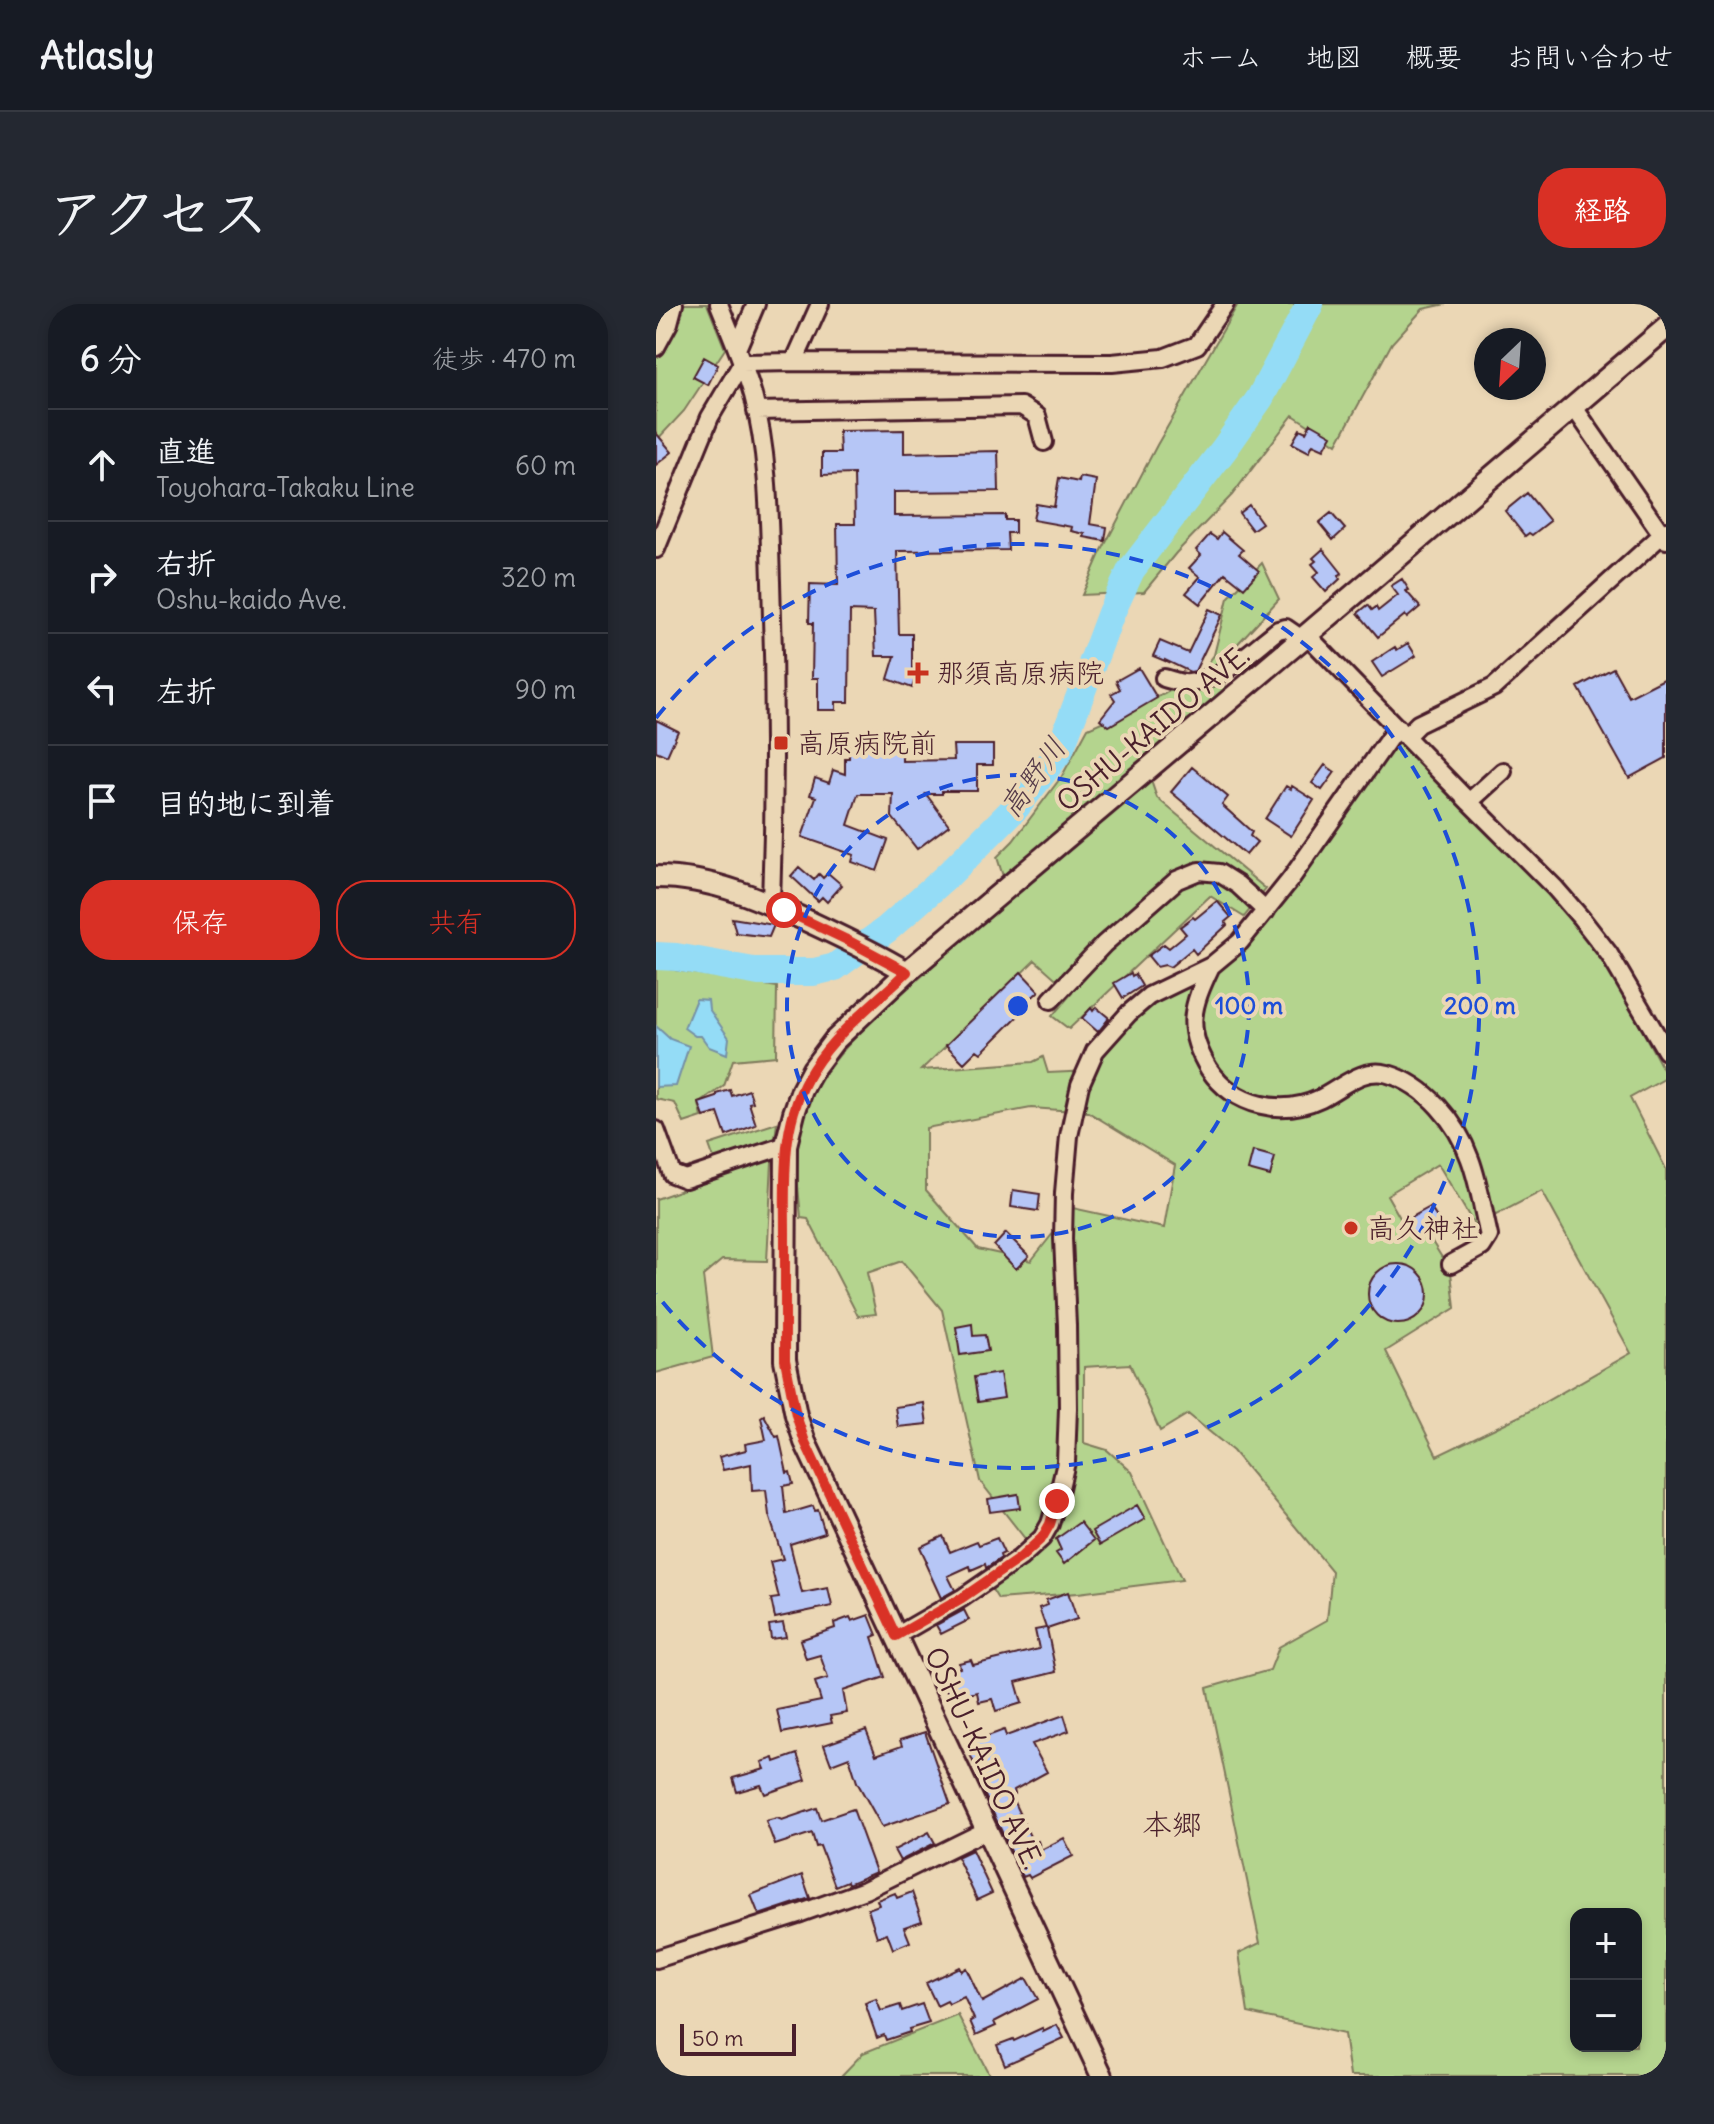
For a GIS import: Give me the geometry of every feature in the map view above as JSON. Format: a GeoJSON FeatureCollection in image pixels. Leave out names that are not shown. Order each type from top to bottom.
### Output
{"type":"FeatureCollection","features":[{"type":"Feature","properties":{"kind":"main road","name":"OSHU-KAIDO AVE."},"geometry":{"type":"LineString","coordinates":[[1102,2076],[805,1442],[785,1360],[786,1145],[794,1113],[813,1069],[834,1041],[907,972],[1666,328]]}},
{"type":"Feature","properties":{"kind":"main road"},"geometry":{"type":"LineString","coordinates":[[656,877],[708,882],[771,903],[907,972]]}},
{"type":"Feature","properties":{"kind":"street"},"geometry":{"type":"LineString","coordinates":[[656,347],[669,323],[674,304]]}},
{"type":"Feature","properties":{"kind":"street"},"geometry":{"type":"LineString","coordinates":[[719,304],[756,411],[765,475],[772,595],[774,719],[771,903]]}},
{"type":"Feature","properties":{"kind":"street"},"geometry":{"type":"LineString","coordinates":[[656,549],[710,417],[739,356],[756,304]]}},
{"type":"Feature","properties":{"kind":"street"},"geometry":{"type":"LineString","coordinates":[[794,362],[820,304]]}},
{"type":"Feature","properties":{"kind":"street"},"geometry":{"type":"LineString","coordinates":[[739,356],[794,362],[1112,363],[1163,358],[1197,345],[1225,304]]}},
{"type":"Feature","properties":{"kind":"street"},"geometry":{"type":"LineString","coordinates":[[756,411],[1021,406],[1037,416],[1044,442]]}},
{"type":"Feature","properties":{"kind":"street"},"geometry":{"type":"LineString","coordinates":[[896,1636],[962,1598],[1020,1558],[1042,1538],[1050,1524],[1066,1462],[1068,1394],[1063,1239],[1069,1136],[1080,1085],[1095,1051],[1149,996],[1211,966],[1240,942],[1401,732],[1494,687],[1665,535],[1573,406]]}},
{"type":"Feature","properties":{"kind":"street"},"geometry":{"type":"LineString","coordinates":[[1164,678],[1180,683],[1207,678],[1226,670],[1278,630],[1286,628],[1305,637],[1555,888],[1609,954],[1664,1041]]}},
{"type":"Feature","properties":{"kind":"street"},"geometry":{"type":"LineString","coordinates":[[1469,802],[1503,771]]}},
{"type":"Feature","properties":{"kind":"street"},"geometry":{"type":"LineString","coordinates":[[1051,1000],[1104,944],[1177,880],[1199,871],[1219,873],[1238,885],[1266,911]]}},
{"type":"Feature","properties":{"kind":"street"},"geometry":{"type":"LineString","coordinates":[[1211,966],[1194,1006],[1192,1026],[1207,1064],[1218,1082],[1234,1095],[1255,1104],[1290,1108],[1320,1098],[1360,1075],[1385,1073],[1424,1093],[1439,1107],[1458,1133],[1471,1159],[1489,1236],[1482,1247],[1451,1264]]}},
{"type":"Feature","properties":{"kind":"street"},"geometry":{"type":"LineString","coordinates":[[656,1130],[672,1174],[685,1179],[786,1145]]}},
{"type":"Feature","properties":{"kind":"street"},"geometry":{"type":"LineString","coordinates":[[656,1959],[865,1890],[987,1830]]}},
{"type":"Feature","properties":{"kind":"green space"},"geometry":{"type":"Polygon","coordinates":[[[656,304],[707,304],[725,349],[684,411],[656,441],[656,304]]]}},
{"type":"Feature","properties":{"kind":"green space"},"geometry":{"type":"Polygon","coordinates":[[[1238,304],[1446,304],[1423,309],[1392,343],[1337,444],[1293,415],[1232,495],[1176,553],[1144,592],[1082,595],[1157,445],[1238,304]]]}},
{"type":"Feature","properties":{"kind":"green space"},"geometry":{"type":"Polygon","coordinates":[[[1262,563],[1279,599],[1231,651],[1223,695],[1145,763],[1157,798],[1266,889],[1244,917],[1210,896],[1069,1029],[1052,1016],[1072,993],[1035,960],[921,1070],[1033,1062],[1043,1057],[1048,1073],[1091,1071],[1101,1050],[1151,1000],[1182,986],[1208,986],[1213,974],[1339,821],[1399,741],[1547,887],[1609,968],[1666,1075],[1666,1078],[1630,1098],[1666,1169],[1666,2076],[1350,2076],[1344,2034],[1248,2013],[1239,1953],[1260,1943],[1207,1688],[1270,1670],[1279,1647],[1327,1620],[1332,1571],[1233,1451],[1188,1414],[1160,1431],[1130,1364],[1084,1367],[1084,1443],[1107,1450],[1132,1472],[1182,1580],[998,1599],[990,1586],[1026,1540],[980,1481],[942,1310],[902,1261],[867,1273],[876,1314],[858,1316],[808,1219],[801,1218],[798,1138],[815,1090],[829,1068],[883,1010],[1010,899],[997,857],[1013,841],[1062,776],[1088,728],[1200,674],[1214,655],[1228,598],[1262,563]],[[1031,1108],[926,1128],[926,1190],[978,1249],[1031,1261],[1073,1208],[1164,1228],[1175,1165],[1088,1112],[1031,1108]],[[1438,1164],[1387,1195],[1412,1239],[1426,1232],[1451,1272],[1455,1308],[1386,1351],[1437,1456],[1522,1415],[1631,1353],[1542,1191],[1475,1226],[1438,1164]]]}},
{"type":"Feature","properties":{"kind":"green space"},"geometry":{"type":"Polygon","coordinates":[[[656,967],[777,987],[776,1056],[733,1060],[724,1086],[699,1104],[702,1117],[684,1123],[675,1103],[656,1099],[656,967]]]}},
{"type":"Feature","properties":{"kind":"green space"},"geometry":{"type":"Polygon","coordinates":[[[777,1123],[767,1261],[722,1260],[703,1276],[713,1357],[656,1373],[656,1199],[690,1187],[690,1172],[714,1159],[709,1145],[777,1123]]]}},
{"type":"Feature","properties":{"kind":"green space"},"geometry":{"type":"Polygon","coordinates":[[[958,2015],[990,2076],[841,2076],[863,2053],[958,2015]]]}},
{"type":"Feature","properties":{"kind":"water"},"geometry":{"type":"Polygon","coordinates":[[[696,999],[708,1000],[709,1009],[729,1038],[727,1054],[709,1047],[701,1036],[695,1036],[684,1028],[696,999]]]}},
{"type":"Feature","properties":{"kind":"water"},"geometry":{"type":"Polygon","coordinates":[[[656,1026],[670,1039],[689,1046],[676,1086],[656,1087],[656,1026]]]}},
{"type":"Feature","properties":{"kind":"building"},"geometry":{"type":"Polygon","coordinates":[[[704,357],[718,365],[708,385],[693,377],[704,357]]]}},
{"type":"Feature","properties":{"kind":"building"},"geometry":{"type":"Polygon","coordinates":[[[1311,423],[1332,435],[1324,449],[1313,444],[1309,452],[1292,443],[1300,429],[1306,432],[1311,423]]]}},
{"type":"Feature","properties":{"kind":"building"},"geometry":{"type":"Polygon","coordinates":[[[904,430],[904,453],[998,451],[999,491],[894,492],[894,516],[1005,515],[1005,520],[1015,520],[1015,533],[1007,533],[1008,550],[897,551],[899,634],[912,634],[912,668],[918,670],[912,688],[888,679],[895,656],[876,656],[874,612],[850,611],[849,702],[836,702],[836,710],[818,710],[818,678],[812,678],[810,584],[838,585],[837,524],[855,524],[854,474],[822,475],[822,453],[840,453],[839,431],[904,430]]]}},
{"type":"Feature","properties":{"kind":"building"},"geometry":{"type":"Polygon","coordinates":[[[656,433],[672,452],[656,465],[656,433]]]}},
{"type":"Feature","properties":{"kind":"building"},"geometry":{"type":"Polygon","coordinates":[[[1080,477],[1096,480],[1090,524],[1107,527],[1105,541],[1084,537],[1085,534],[1071,531],[1072,527],[1033,520],[1036,504],[1054,507],[1059,478],[1079,482],[1080,477]]]}},
{"type":"Feature","properties":{"kind":"building"},"geometry":{"type":"Polygon","coordinates":[[[1527,493],[1550,521],[1532,535],[1529,533],[1525,536],[1505,511],[1527,493]]]}},
{"type":"Feature","properties":{"kind":"building"},"geometry":{"type":"Polygon","coordinates":[[[1249,505],[1262,523],[1252,530],[1239,513],[1249,505]]]}},
{"type":"Feature","properties":{"kind":"building"},"geometry":{"type":"Polygon","coordinates":[[[1331,513],[1345,529],[1333,540],[1319,523],[1331,513]]]}},
{"type":"Feature","properties":{"kind":"building"},"geometry":{"type":"Polygon","coordinates":[[[1222,532],[1243,550],[1239,554],[1259,571],[1244,588],[1225,573],[1200,604],[1186,593],[1200,577],[1189,568],[1201,555],[1196,550],[1210,534],[1217,539],[1222,532]]]}},
{"type":"Feature","properties":{"kind":"building"},"geometry":{"type":"Polygon","coordinates":[[[1323,549],[1342,573],[1326,592],[1313,577],[1319,572],[1312,564],[1316,561],[1313,558],[1323,549]]]}},
{"type":"Feature","properties":{"kind":"building"},"geometry":{"type":"Polygon","coordinates":[[[1402,579],[1409,590],[1406,591],[1420,607],[1378,637],[1358,613],[1368,605],[1372,610],[1376,607],[1378,611],[1398,595],[1391,586],[1402,579]]]}},
{"type":"Feature","properties":{"kind":"building"},"geometry":{"type":"Polygon","coordinates":[[[1209,609],[1222,615],[1195,671],[1190,672],[1153,656],[1160,641],[1188,653],[1209,609]]]}},
{"type":"Feature","properties":{"kind":"building"},"geometry":{"type":"Polygon","coordinates":[[[1408,643],[1416,656],[1382,677],[1372,662],[1395,647],[1397,650],[1408,643]]]}},
{"type":"Feature","properties":{"kind":"building"},"geometry":{"type":"Polygon","coordinates":[[[1139,668],[1157,698],[1109,726],[1100,719],[1115,700],[1111,694],[1120,689],[1116,681],[1139,668]]]}},
{"type":"Feature","properties":{"kind":"building"},"geometry":{"type":"Polygon","coordinates":[[[1613,668],[1629,697],[1666,678],[1666,758],[1629,778],[1578,687],[1613,668]]]}},
{"type":"Feature","properties":{"kind":"building"},"geometry":{"type":"Polygon","coordinates":[[[656,720],[678,731],[667,756],[656,751],[656,720]]]}},
{"type":"Feature","properties":{"kind":"building"},"geometry":{"type":"Polygon","coordinates":[[[849,745],[902,745],[902,761],[954,760],[953,745],[993,745],[993,765],[977,765],[977,791],[926,794],[949,825],[917,849],[892,817],[893,794],[858,794],[848,825],[888,840],[877,871],[852,862],[854,855],[802,837],[816,797],[810,795],[815,778],[829,783],[833,770],[845,774],[849,745]]]}},
{"type":"Feature","properties":{"kind":"building"},"geometry":{"type":"Polygon","coordinates":[[[1325,765],[1335,772],[1322,790],[1312,783],[1325,765]]]}},
{"type":"Feature","properties":{"kind":"building"},"geometry":{"type":"Polygon","coordinates":[[[1192,767],[1228,797],[1222,805],[1252,832],[1250,836],[1257,842],[1246,855],[1171,792],[1192,767]]]}},
{"type":"Feature","properties":{"kind":"building"},"geometry":{"type":"Polygon","coordinates":[[[1286,786],[1291,789],[1292,786],[1314,800],[1291,836],[1265,819],[1286,786]]]}},
{"type":"Feature","properties":{"kind":"building"},"geometry":{"type":"Polygon","coordinates":[[[799,867],[814,880],[819,874],[823,878],[828,873],[842,885],[827,902],[822,897],[818,901],[791,876],[799,867]]]}},
{"type":"Feature","properties":{"kind":"building"},"geometry":{"type":"Polygon","coordinates":[[[1217,901],[1231,917],[1225,922],[1227,925],[1196,954],[1192,949],[1170,967],[1157,967],[1148,956],[1164,944],[1169,948],[1186,934],[1180,927],[1217,901]]]}},
{"type":"Feature","properties":{"kind":"building"},"geometry":{"type":"Polygon","coordinates":[[[732,918],[774,925],[769,937],[736,933],[732,918]]]}},
{"type":"Feature","properties":{"kind":"building"},"geometry":{"type":"Polygon","coordinates":[[[1021,972],[1039,991],[981,1053],[977,1050],[964,1063],[946,1045],[1021,972]]]}},
{"type":"Feature","properties":{"kind":"building"},"geometry":{"type":"Polygon","coordinates":[[[1131,973],[1132,976],[1135,974],[1142,986],[1123,998],[1114,983],[1131,973]]]}},
{"type":"Feature","properties":{"kind":"building"},"geometry":{"type":"Polygon","coordinates":[[[1096,1007],[1109,1018],[1098,1032],[1082,1018],[1096,1007]]]}},
{"type":"Feature","properties":{"kind":"building"},"geometry":{"type":"Polygon","coordinates":[[[730,1090],[732,1096],[749,1090],[753,1102],[749,1103],[756,1125],[726,1136],[718,1113],[704,1117],[699,1103],[730,1090]]]}},
{"type":"Feature","properties":{"kind":"building"},"geometry":{"type":"Polygon","coordinates":[[[1253,1151],[1275,1157],[1270,1176],[1248,1170],[1253,1151]]]}},
{"type":"Feature","properties":{"kind":"building"},"geometry":{"type":"Polygon","coordinates":[[[1013,1190],[1040,1194],[1038,1211],[1011,1207],[1013,1190]]]}},
{"type":"Feature","properties":{"kind":"building"},"geometry":{"type":"Polygon","coordinates":[[[1430,1207],[1439,1221],[1413,1236],[1405,1221],[1430,1207]]]}},
{"type":"Feature","properties":{"kind":"building"},"geometry":{"type":"Polygon","coordinates":[[[1006,1233],[1029,1256],[1016,1269],[994,1246],[1006,1233]]]}},
{"type":"Feature","properties":{"kind":"building"},"geometry":{"type":"Polygon","coordinates":[[[1398,1264],[1410,1266],[1419,1273],[1426,1282],[1426,1306],[1419,1315],[1410,1322],[1398,1324],[1386,1322],[1377,1315],[1370,1306],[1368,1294],[1370,1282],[1377,1273],[1386,1266],[1398,1264]]]}},
{"type":"Feature","properties":{"kind":"building"},"geometry":{"type":"Polygon","coordinates":[[[972,1324],[973,1336],[985,1335],[988,1351],[960,1355],[956,1327],[972,1324]]]}},
{"type":"Feature","properties":{"kind":"building"},"geometry":{"type":"Polygon","coordinates":[[[1000,1373],[1004,1398],[978,1402],[974,1377],[1000,1373]]]}},
{"type":"Feature","properties":{"kind":"building"},"geometry":{"type":"Polygon","coordinates":[[[924,1403],[927,1424],[898,1427],[895,1407],[924,1403]]]}},
{"type":"Feature","properties":{"kind":"building"},"geometry":{"type":"Polygon","coordinates":[[[764,1415],[776,1437],[779,1436],[787,1473],[790,1472],[793,1484],[783,1486],[786,1514],[813,1506],[815,1511],[818,1510],[825,1533],[790,1544],[802,1593],[828,1588],[832,1606],[775,1618],[771,1599],[779,1598],[770,1562],[783,1559],[769,1515],[766,1490],[752,1491],[751,1464],[723,1470],[719,1457],[746,1450],[745,1444],[766,1440],[761,1417],[764,1415]]]}},
{"type":"Feature","properties":{"kind":"building"},"geometry":{"type":"Polygon","coordinates":[[[1018,1494],[1020,1508],[990,1512],[988,1499],[1018,1494]]]}},
{"type":"Feature","properties":{"kind":"building"},"geometry":{"type":"Polygon","coordinates":[[[1137,1505],[1145,1519],[1100,1545],[1092,1531],[1137,1505]]]}},
{"type":"Feature","properties":{"kind":"building"},"geometry":{"type":"Polygon","coordinates":[[[1080,1522],[1094,1540],[1064,1564],[1056,1553],[1061,1550],[1056,1539],[1080,1522]]]}},
{"type":"Feature","properties":{"kind":"building"},"geometry":{"type":"Polygon","coordinates":[[[943,1536],[950,1552],[977,1541],[979,1545],[997,1538],[1004,1553],[986,1568],[985,1564],[971,1570],[970,1566],[948,1576],[955,1590],[941,1598],[920,1547],[943,1536]]]}},
{"type":"Feature","properties":{"kind":"building"},"geometry":{"type":"Polygon","coordinates":[[[1068,1592],[1077,1619],[1047,1629],[1056,1672],[1016,1682],[1022,1703],[996,1711],[992,1699],[979,1702],[977,1692],[949,1699],[942,1672],[960,1668],[959,1663],[971,1660],[973,1665],[1039,1649],[1035,1630],[1046,1628],[1039,1608],[1048,1605],[1046,1600],[1068,1592]]]}},
{"type":"Feature","properties":{"kind":"building"},"geometry":{"type":"Polygon","coordinates":[[[964,1610],[969,1620],[941,1634],[936,1625],[964,1610]]]}},
{"type":"Feature","properties":{"kind":"building"},"geometry":{"type":"Polygon","coordinates":[[[869,1615],[877,1635],[872,1637],[885,1677],[843,1691],[847,1713],[830,1716],[832,1723],[782,1733],[777,1710],[821,1701],[815,1682],[828,1678],[820,1655],[806,1659],[800,1640],[835,1628],[834,1623],[850,1617],[852,1621],[869,1615]]]}},
{"type":"Feature","properties":{"kind":"building"},"geometry":{"type":"Polygon","coordinates":[[[783,1623],[786,1637],[771,1639],[769,1625],[783,1623]]]}},
{"type":"Feature","properties":{"kind":"building"},"geometry":{"type":"Polygon","coordinates":[[[1064,1715],[1069,1731],[1032,1744],[1047,1772],[1014,1790],[1015,1794],[1011,1796],[1033,1843],[1038,1841],[1041,1850],[1064,1838],[1073,1856],[1030,1878],[1028,1875],[1023,1877],[981,1787],[966,1744],[1004,1730],[1006,1736],[1064,1715]]]}},
{"type":"Feature","properties":{"kind":"building"},"geometry":{"type":"Polygon","coordinates":[[[866,1730],[876,1755],[902,1746],[900,1740],[925,1732],[950,1804],[882,1827],[857,1782],[849,1757],[831,1764],[824,1745],[866,1730]]]}},
{"type":"Feature","properties":{"kind":"building"},"geometry":{"type":"Polygon","coordinates":[[[797,1754],[806,1780],[765,1794],[761,1785],[737,1792],[733,1778],[765,1769],[762,1762],[774,1758],[775,1762],[797,1754]]]}},
{"type":"Feature","properties":{"kind":"building"},"geometry":{"type":"Polygon","coordinates":[[[817,1808],[821,1820],[853,1809],[876,1872],[835,1886],[812,1833],[775,1845],[766,1821],[782,1820],[817,1808]]]}},
{"type":"Feature","properties":{"kind":"building"},"geometry":{"type":"Polygon","coordinates":[[[929,1832],[935,1843],[900,1861],[894,1850],[929,1832]]]}},
{"type":"Feature","properties":{"kind":"building"},"geometry":{"type":"Polygon","coordinates":[[[972,1850],[992,1893],[977,1900],[957,1857],[972,1850]]]}},
{"type":"Feature","properties":{"kind":"building"},"geometry":{"type":"Polygon","coordinates":[[[802,1875],[810,1898],[759,1915],[751,1895],[802,1875]]]}},
{"type":"Feature","properties":{"kind":"building"},"geometry":{"type":"Polygon","coordinates":[[[912,1892],[922,1921],[904,1927],[910,1942],[893,1949],[887,1933],[877,1937],[868,1909],[879,1905],[877,1900],[895,1893],[897,1898],[912,1892]]]}},
{"type":"Feature","properties":{"kind":"building"},"geometry":{"type":"Polygon","coordinates":[[[959,1967],[961,1971],[966,1968],[982,2002],[1026,1978],[1038,1999],[976,2035],[970,2021],[974,2019],[964,1997],[937,2006],[926,1983],[959,1967]]]}},
{"type":"Feature","properties":{"kind":"building"},"geometry":{"type":"Polygon","coordinates":[[[876,1999],[881,2011],[900,2005],[902,2011],[922,2004],[929,2023],[886,2040],[884,2035],[877,2038],[865,2003],[876,1999]]]}},
{"type":"Feature","properties":{"kind":"building"},"geometry":{"type":"Polygon","coordinates":[[[1057,2025],[1064,2038],[1005,2065],[997,2045],[1057,2025]]]}},
{"type":"Feature","properties":{"kind":"waterway","name":"高野川"},"geometry":{"type":"LineString","coordinates":[[656,956],[759,972],[814,972],[835,967],[887,929],[946,877],[1017,806],[1059,752],[1111,613],[1131,570],[1260,398],[1310,304]]}},
{"type":"Feature","properties":{"kind":"place","name":"那須高原病院"},"geometry":{"type":"Point","coordinates":[918,673]}},
{"type":"Feature","properties":{"kind":"place","name":"高原病院前"},"geometry":{"type":"Point","coordinates":[781,743]}},
{"type":"Feature","properties":{"kind":"place","name":"高久神社"},"geometry":{"type":"Point","coordinates":[1351,1228]}},
{"type":"Feature","properties":{"kind":"district","name":"本郷"},"geometry":{"type":"Point","coordinates":[1172,1824]}},
{"type":"Feature","properties":{"kind":"route"},"geometry":{"type":"LineString","coordinates":[[784,910],[907,972],[834,1041],[813,1069],[802,1090],[786,1145],[785,1360],[796,1415],[805,1442],[896,1636],[962,1598],[1020,1558],[1042,1538],[1057,1501]]}}]}
